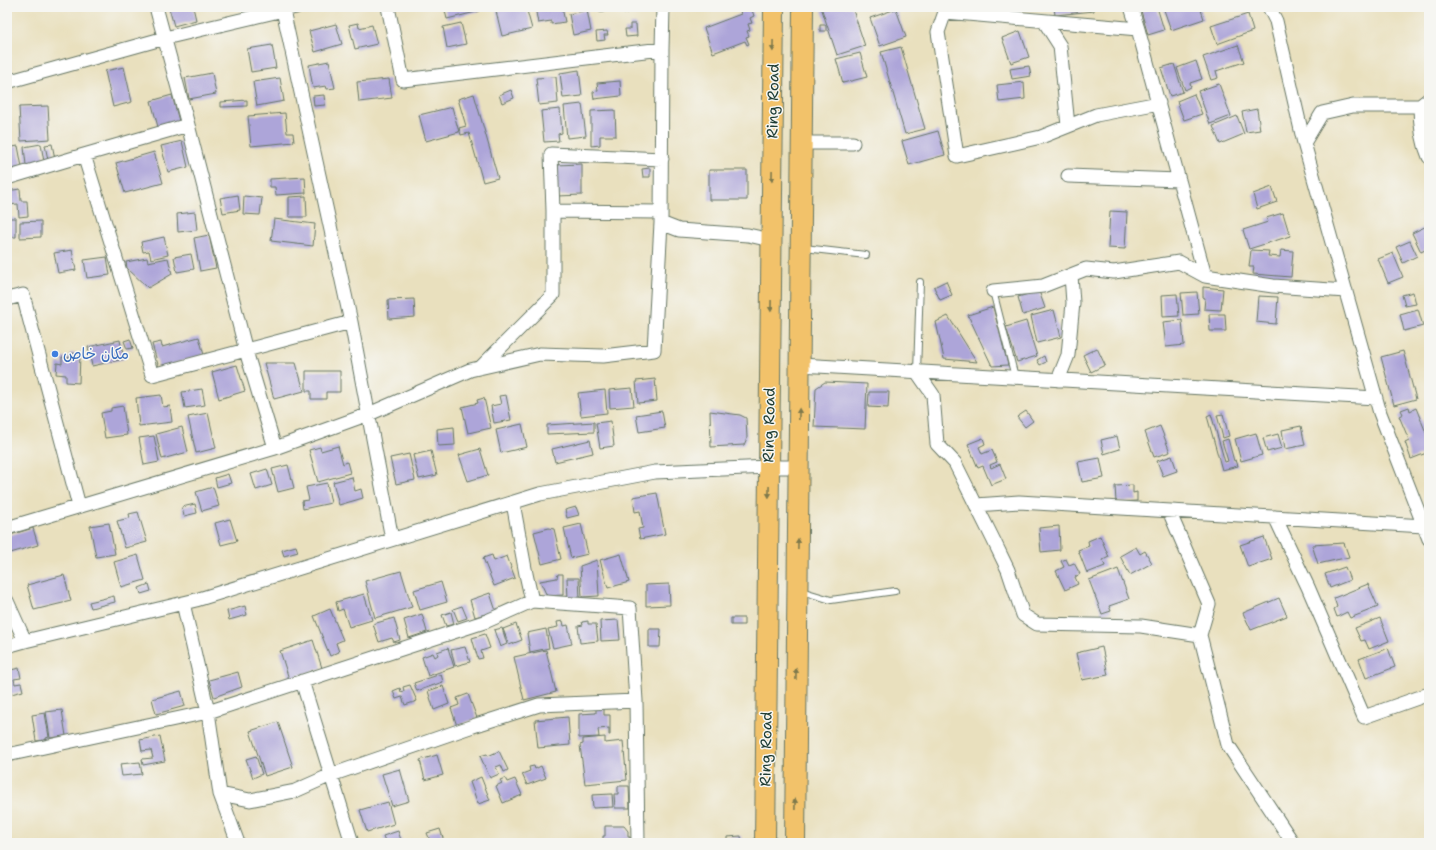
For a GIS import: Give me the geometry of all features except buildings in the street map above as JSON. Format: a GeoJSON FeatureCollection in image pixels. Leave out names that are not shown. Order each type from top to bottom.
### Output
{"type":"FeatureCollection","features":[{"type":"Feature","properties":{"kind":"main road","name":"Ring Road"},"geometry":{"type":"LineString","coordinates":[[761,841],[769,467],[774,7]]}},
{"type":"Feature","properties":{"kind":"main road","name":"Ring Road"},"geometry":{"type":"LineString","coordinates":[[795,843],[803,7]]}},
{"type":"Feature","properties":{"kind":"main road"},"geometry":{"type":"LineString","coordinates":[[772,151],[802,148]]}},
{"type":"Feature","properties":{"kind":"street"},"geometry":{"type":"LineString","coordinates":[[156,7],[246,351],[275,448]]}},
{"type":"Feature","properties":{"kind":"street"},"geometry":{"type":"LineString","coordinates":[[388,7],[403,80],[662,49]]}},
{"type":"Feature","properties":{"kind":"street"},"geometry":{"type":"LineString","coordinates":[[7,528],[275,448],[369,414],[470,370],[540,354],[603,356],[654,350],[661,218],[662,7]]}},
{"type":"Feature","properties":{"kind":"street"},"geometry":{"type":"LineString","coordinates":[[1132,7],[1205,276]]}},
{"type":"Feature","properties":{"kind":"street"},"geometry":{"type":"LineString","coordinates":[[1269,7],[1276,21],[1304,143],[1380,413],[1429,538]]}},
{"type":"Feature","properties":{"kind":"street"},"geometry":{"type":"LineString","coordinates":[[7,82],[165,38],[290,8],[392,539]]}},
{"type":"Feature","properties":{"kind":"street"},"geometry":{"type":"LineString","coordinates":[[1138,29],[945,10],[938,32],[957,156],[1041,137],[1096,115],[1158,103]]}},
{"type":"Feature","properties":{"kind":"street"},"geometry":{"type":"LineString","coordinates":[[1044,20],[1060,46],[1068,126]]}},
{"type":"Feature","properties":{"kind":"street"},"geometry":{"type":"LineString","coordinates":[[1304,143],[1322,113],[1353,106],[1424,102],[1421,128],[1424,147],[1429,157]]}},
{"type":"Feature","properties":{"kind":"street"},"geometry":{"type":"LineString","coordinates":[[7,178],[188,125]]}},
{"type":"Feature","properties":{"kind":"street"},"geometry":{"type":"LineString","coordinates":[[802,148],[853,143]]}},
{"type":"Feature","properties":{"kind":"street"},"geometry":{"type":"LineString","coordinates":[[481,367],[553,295],[553,210],[551,154],[662,159]]}},
{"type":"Feature","properties":{"kind":"street"},"geometry":{"type":"LineString","coordinates":[[84,155],[152,375],[351,322]]}},
{"type":"Feature","properties":{"kind":"street"},"geometry":{"type":"LineString","coordinates":[[1068,176],[1179,180]]}},
{"type":"Feature","properties":{"kind":"street"},"geometry":{"type":"LineString","coordinates":[[553,210],[661,218],[679,230],[748,235],[771,240]]}},
{"type":"Feature","properties":{"kind":"street"},"geometry":{"type":"LineString","coordinates":[[993,291],[1043,286],[1086,269],[1114,272],[1179,262],[1205,276],[1273,286],[1346,291]]}},
{"type":"Feature","properties":{"kind":"street"},"geometry":{"type":"LineString","coordinates":[[1058,380],[1068,355],[1073,303],[1070,275]]}},
{"type":"Feature","properties":{"kind":"street"},"geometry":{"type":"LineString","coordinates":[[7,299],[23,294],[79,506]]}},
{"type":"Feature","properties":{"kind":"street"},"geometry":{"type":"LineString","coordinates":[[800,365],[1376,398]]}},
{"type":"Feature","properties":{"kind":"street"},"geometry":{"type":"LineString","coordinates":[[917,372],[933,395],[937,444],[955,463],[1008,570],[1023,615],[1037,624],[1141,626],[1200,635]]}},
{"type":"Feature","properties":{"kind":"street"},"geometry":{"type":"LineString","coordinates":[[7,646],[183,603],[540,494],[655,472],[798,467]]}},
{"type":"Feature","properties":{"kind":"street"},"geometry":{"type":"LineString","coordinates":[[976,505],[1019,502],[1424,526]]}},
{"type":"Feature","properties":{"kind":"street"},"geometry":{"type":"LineString","coordinates":[[513,503],[532,601]]}},
{"type":"Feature","properties":{"kind":"street"},"geometry":{"type":"LineString","coordinates":[[1169,511],[1209,604],[1200,635],[1228,745],[1293,843]]}},
{"type":"Feature","properties":{"kind":"street"},"geometry":{"type":"LineString","coordinates":[[1274,517],[1308,587],[1364,717],[1429,694]]}},
{"type":"Feature","properties":{"kind":"street"},"geometry":{"type":"LineString","coordinates":[[7,601],[24,641]]}},
{"type":"Feature","properties":{"kind":"street"},"geometry":{"type":"LineString","coordinates":[[7,755],[208,712],[487,621],[532,601],[630,608],[636,701],[638,843]]}},
{"type":"Feature","properties":{"kind":"street"},"geometry":{"type":"LineString","coordinates":[[183,603],[208,712],[220,794],[238,843]]}},
{"type":"Feature","properties":{"kind":"street"},"geometry":{"type":"LineString","coordinates":[[302,681],[352,843]]}},
{"type":"Feature","properties":{"kind":"street"},"geometry":{"type":"LineString","coordinates":[[220,794],[250,800],[295,791],[331,775],[539,705],[636,701]]}},
{"type":"Feature","properties":{"kind":"lane"},"geometry":{"type":"LineString","coordinates":[[801,248],[866,255]]}},
{"type":"Feature","properties":{"kind":"lane"},"geometry":{"type":"LineString","coordinates":[[917,372],[920,282]]}},
{"type":"Feature","properties":{"kind":"lane"},"geometry":{"type":"LineString","coordinates":[[993,291],[1015,377]]}},
{"type":"Feature","properties":{"kind":"lane"},"geometry":{"type":"LineString","coordinates":[[797,590],[831,600],[895,591]]}},
{"type":"Feature","properties":{"kind":"place","name":"مكان خاص"},"geometry":{"type":"Point","coordinates":[55,354]}}]}
